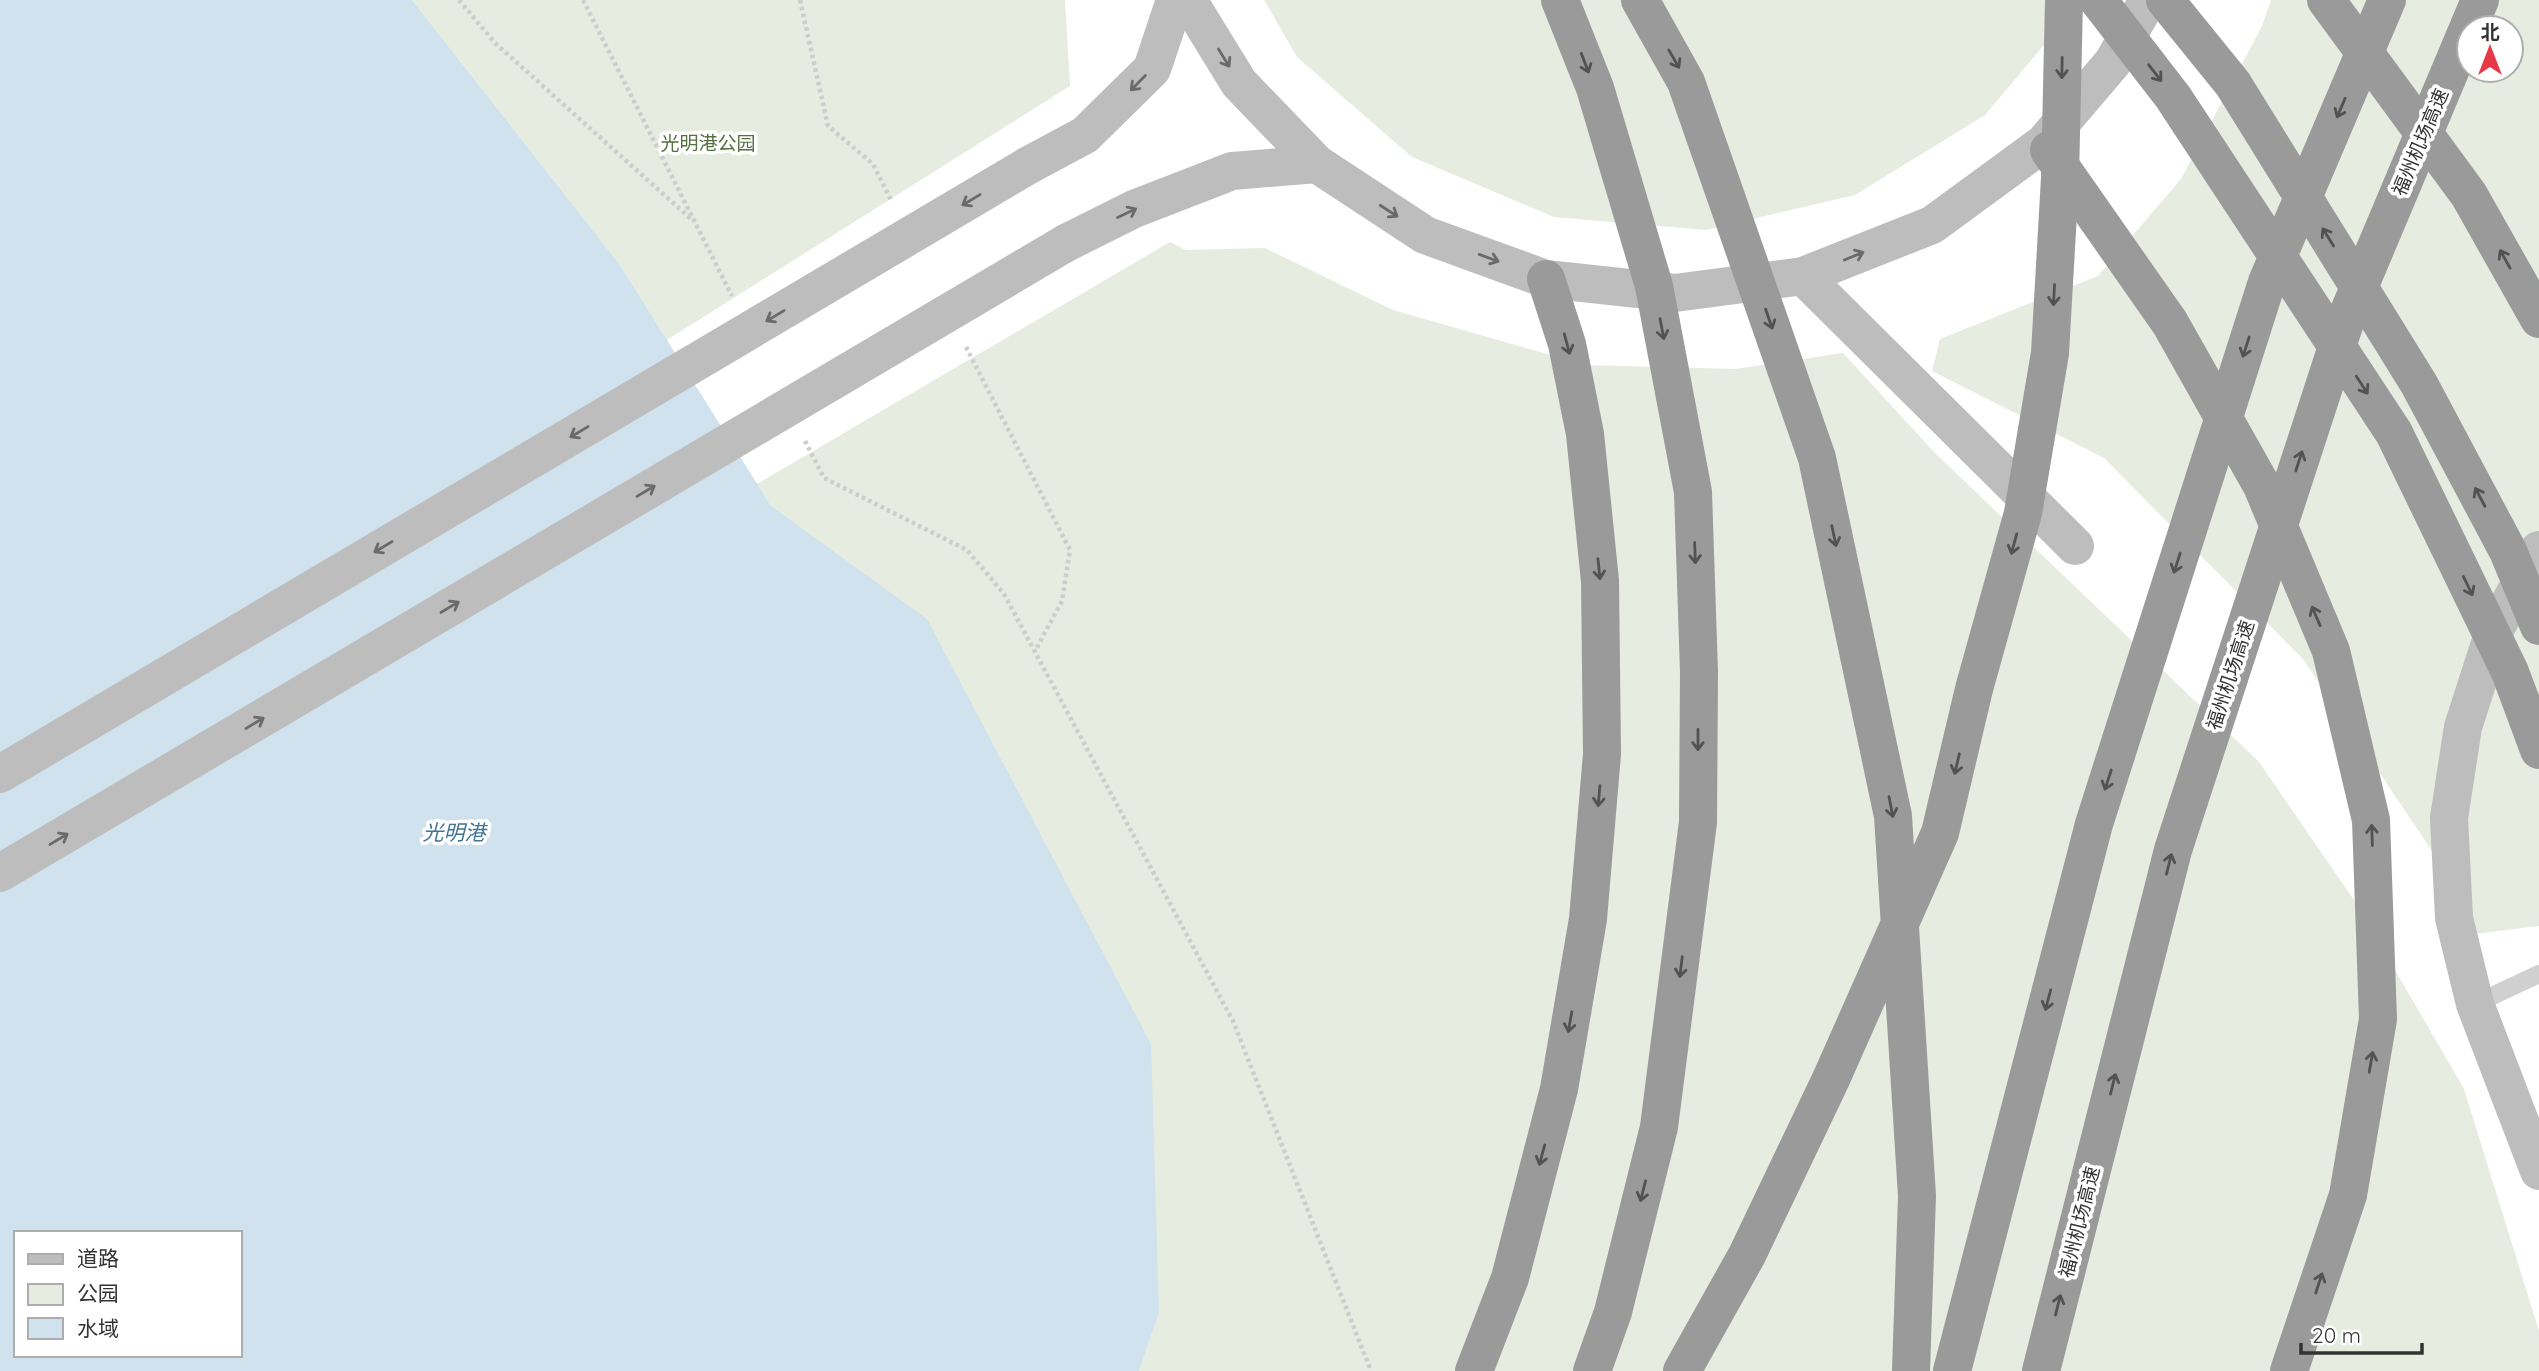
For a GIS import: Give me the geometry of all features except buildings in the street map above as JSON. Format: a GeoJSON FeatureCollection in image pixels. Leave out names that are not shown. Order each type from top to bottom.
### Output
{"type":"FeatureCollection","features":[{"type":"Feature","properties":{"kind":"highway"},"geometry":{"type":"LineString","coordinates":[[1560,0],[1595,88],[1654,286],[1693,492],[1699,672],[1698,822],[1659,1127],[1613,1311],[1592,1371]]}},
{"type":"Feature","properties":{"kind":"highway"},"geometry":{"type":"LineString","coordinates":[[1640,0],[1686,82],[1817,458],[1893,816],[1917,1196],[1912,1371]]}},
{"type":"Feature","properties":{"kind":"highway"},"geometry":{"type":"LineString","coordinates":[[1682,1371],[1753,1242],[1831,1079],[1940,833],[2022,513],[2050,354],[2060,178],[2064,0]]}},
{"type":"Feature","properties":{"kind":"highway"},"geometry":{"type":"LineString","coordinates":[[2098,0],[2173,97],[2394,433],[2510,672],[2539,750]]}},
{"type":"Feature","properties":{"kind":"highway"},"geometry":{"type":"LineString","coordinates":[[2165,0],[2233,84],[2419,384],[2508,551],[2539,626]]}},
{"type":"Feature","properties":{"kind":"highway"},"geometry":{"type":"LineString","coordinates":[[2326,0],[2469,195],[2539,319]]}},
{"type":"Feature","properties":{"kind":"highway"},"geometry":{"type":"LineString","coordinates":[[1952,1371],[2098,810],[2267,282],[2387,0]]}},
{"type":"Feature","properties":{"kind":"highway","name":"福州机场高速"},"geometry":{"type":"LineString","coordinates":[[2041,1371],[2177,837],[2347,316],[2480,0]]}},
{"type":"Feature","properties":{"kind":"highway"},"geometry":{"type":"LineString","coordinates":[[2044,144],[2170,323],[2262,486],[2331,651],[2371,820],[2378,1019],[2348,1195],[2289,1371]]}},
{"type":"Feature","properties":{"kind":"highway"},"geometry":{"type":"LineString","coordinates":[[1474,1371],[1510,1278],[1559,1089],[1588,919],[1601,768],[1600,581],[1585,434],[1567,344],[1546,279]]}},
{"type":"Feature","properties":{"kind":"main road"},"geometry":{"type":"LineString","coordinates":[[0,774],[1029,165],[1085,135],[1152,69],[1175,0]]}},
{"type":"Feature","properties":{"kind":"main road"},"geometry":{"type":"LineString","coordinates":[[1188,0],[1239,83],[1317,164],[1425,235],[1546,279],[1675,293],[1803,276],[1932,225],[2044,144],[2113,62],[2148,0]]}},
{"type":"Feature","properties":{"kind":"main road"},"geometry":{"type":"LineString","coordinates":[[0,873],[1066,243],[1134,209],[1232,171],[1317,164]]}},
{"type":"Feature","properties":{"kind":"main road"},"geometry":{"type":"LineString","coordinates":[[1803,276],[2075,546]]}},
{"type":"Feature","properties":{"kind":"main road"},"geometry":{"type":"LineString","coordinates":[[2539,550],[2494,631],[2463,727],[2449,818],[2454,918],[2475,1004],[2539,1171]]}},
{"type":"Feature","properties":{"kind":"lane"},"geometry":{"type":"LineString","coordinates":[[2475,1004],[2539,974]]}},
{"type":"Feature","properties":{"kind":"path"},"geometry":{"type":"LineString","coordinates":[[459,0],[495,43],[694,222]]}},
{"type":"Feature","properties":{"kind":"path"},"geometry":{"type":"LineString","coordinates":[[799,0],[828,126],[873,164],[897,212]]}},
{"type":"Feature","properties":{"kind":"path"},"geometry":{"type":"LineString","coordinates":[[965,346],[1070,550],[1062,601],[1035,651]]}},
{"type":"Feature","properties":{"kind":"path"},"geometry":{"type":"LineString","coordinates":[[967,550],[1004,594],[1234,1021],[1371,1371]]}},
{"type":"Feature","properties":{"kind":"green space","name":"光明港公园"},"geometry":{"type":"Polygon","coordinates":[[[412,0],[1065,0],[1070,86],[667,340],[620,265],[412,0]]]}},
{"type":"Feature","properties":{"kind":"green space"},"geometry":{"type":"Polygon","coordinates":[[[1264,0],[2082,0],[1985,115],[1855,195],[1706,230],[1554,217],[1412,157],[1297,57],[1264,0]]]}},
{"type":"Feature","properties":{"kind":"green space"},"geometry":{"type":"Polygon","coordinates":[[[2271,0],[2539,0],[2539,926],[2474,934],[2459,891],[2303,659],[2104,458],[1932,371],[1940,339],[2098,276],[2181,179],[2262,26],[2271,0]]]}},
{"type":"Feature","properties":{"kind":"green space"},"geometry":{"type":"Polygon","coordinates":[[[1170,242],[1186,250],[1265,248],[1393,310],[1585,365],[1735,369],[1843,353],[1936,454],[2259,762],[2358,906],[2464,1089],[2539,1331],[2539,1371],[1139,1371],[1159,1313],[771,506],[757,484],[1170,242]]]}},
{"type":"Feature","properties":{"kind":"water","name":"光明港"},"geometry":{"type":"Polygon","coordinates":[[[0,0],[412,0],[620,265],[771,506],[927,619],[1151,1044],[1159,1313],[1139,1371],[0,1371],[0,0]]]}}]}
